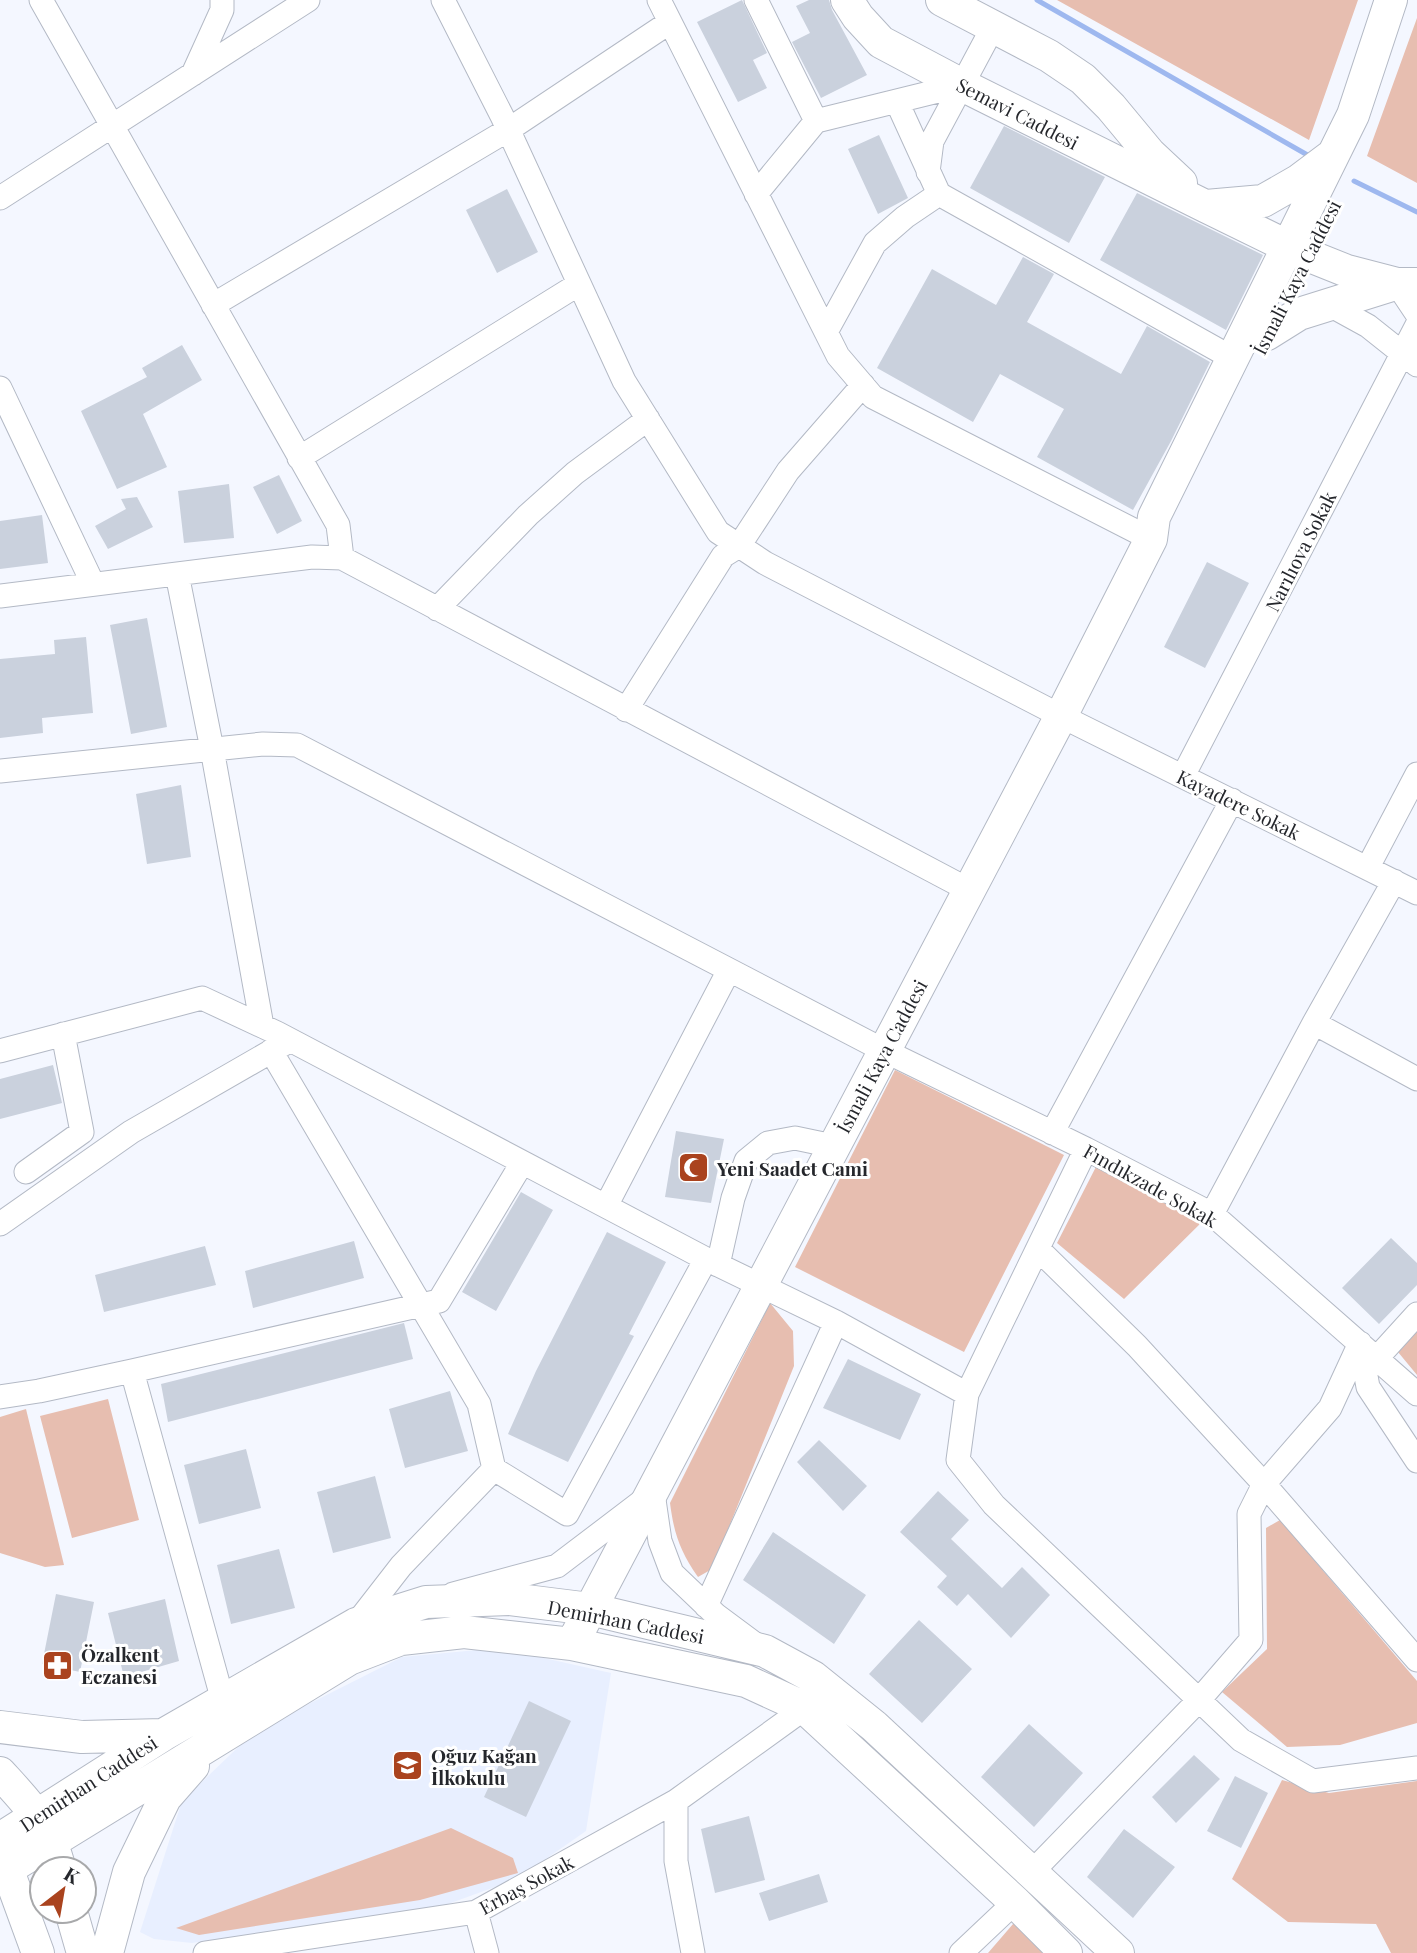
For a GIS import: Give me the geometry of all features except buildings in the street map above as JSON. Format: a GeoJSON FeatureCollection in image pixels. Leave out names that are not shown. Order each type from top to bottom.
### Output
{"type":"FeatureCollection","features":[{"type":"Feature","properties":{"kind":"main road","name":"Semavi Caddesi"},"geometry":{"type":"LineString","coordinates":[[847,0],[858,18],[881,41],[962,85],[1297,251],[1348,271],[1407,284]]}},
{"type":"Feature","properties":{"kind":"main road","name":"Semavi Caddesi"},"geometry":{"type":"LineString","coordinates":[[942,0],[1049,56],[1083,79],[1111,107],[1150,154],[1205,206]]}},
{"type":"Feature","properties":{"kind":"main road","name":"İsmali Kaya Caddesi"},"geometry":{"type":"LineString","coordinates":[[1152,539],[1169,525],[1267,334],[1334,153],[1353,116],[1391,0]]}},
{"type":"Feature","properties":{"kind":"main road","name":"İsmali Kaya Caddesi"},"geometry":{"type":"LineString","coordinates":[[572,1644],[1061,716],[1152,539],[1154,517],[1234,359],[1297,251],[1353,163],[1412,0]]}},
{"type":"Feature","properties":{"kind":"main road"},"geometry":{"type":"LineString","coordinates":[[1205,206],[1263,201],[1298,181],[1334,153]]}},
{"type":"Feature","properties":{"kind":"main road"},"geometry":{"type":"LineString","coordinates":[[1267,334],[1299,314],[1407,284]]}},
{"type":"Feature","properties":{"kind":"main road","name":"Demirhan Caddesi"},"geometry":{"type":"LineString","coordinates":[[50,1842],[163,1735],[356,1624],[426,1602],[510,1599],[590,1609],[765,1651],[813,1677],[874,1726],[1118,1953]]}},
{"type":"Feature","properties":{"kind":"main road","name":"Demirhan Caddesi"},"geometry":{"type":"LineString","coordinates":[[3,1852],[50,1842],[349,1659],[401,1639],[464,1632],[572,1644],[746,1681],[805,1708],[1015,1902],[1066,1953]]}},
{"type":"Feature","properties":{"kind":"main road"},"geometry":{"type":"LineString","coordinates":[[0,1727],[82,1737],[163,1735]]}},
{"type":"Feature","properties":{"kind":"main road"},"geometry":{"type":"LineString","coordinates":[[107,1953],[129,1872],[165,1798],[214,1743]]}},
{"type":"Feature","properties":{"kind":"main road"},"geometry":{"type":"LineString","coordinates":[[0,1773],[50,1842]]}},
{"type":"Feature","properties":{"kind":"main road"},"geometry":{"type":"LineString","coordinates":[[3,1852],[38,1953]]}},
{"type":"Feature","properties":{"kind":"main road"},"geometry":{"type":"LineString","coordinates":[[75,1925],[83,1953]]}},
{"type":"Feature","properties":{"kind":"street"},"geometry":{"type":"LineString","coordinates":[[41,0],[338,525],[342,558]]}},
{"type":"Feature","properties":{"kind":"street"},"geometry":{"type":"LineString","coordinates":[[193,75],[222,10],[222,0]]}},
{"type":"Feature","properties":{"kind":"street"},"geometry":{"type":"LineString","coordinates":[[0,198],[307,0]]}},
{"type":"Feature","properties":{"kind":"street","name":"Kayadere Sokak"},"geometry":{"type":"LineString","coordinates":[[443,0],[508,130],[624,381],[718,532],[765,563],[1061,716],[1417,892]]}},
{"type":"Feature","properties":{"kind":"street"},"geometry":{"type":"LineString","coordinates":[[659,0],[838,356],[873,397],[1152,539]]}},
{"type":"Feature","properties":{"kind":"street"},"geometry":{"type":"LineString","coordinates":[[756,0],[816,121]]}},
{"type":"Feature","properties":{"kind":"street"},"geometry":{"type":"LineString","coordinates":[[213,304],[508,130],[670,22]]}},
{"type":"Feature","properties":{"kind":"street"},"geometry":{"type":"LineString","coordinates":[[928,172],[932,141],[993,27]]}},
{"type":"Feature","properties":{"kind":"street"},"geometry":{"type":"LineString","coordinates":[[756,194],[816,121],[962,85]]}},
{"type":"Feature","properties":{"kind":"street"},"geometry":{"type":"LineString","coordinates":[[897,102],[939,194],[1234,359]]}},
{"type":"Feature","properties":{"kind":"street"},"geometry":{"type":"LineString","coordinates":[[826,332],[875,243],[905,217],[939,194]]}},
{"type":"Feature","properties":{"kind":"street"},"geometry":{"type":"LineString","coordinates":[[299,458],[579,284]]}},
{"type":"Feature","properties":{"kind":"street"},"geometry":{"type":"LineString","coordinates":[[1407,284],[1417,314]]}},
{"type":"Feature","properties":{"kind":"street"},"geometry":{"type":"LineString","coordinates":[[1328,304],[1368,326],[1410,359]]}},
{"type":"Feature","properties":{"kind":"street","name":"Narılıova Sokak"},"geometry":{"type":"LineString","coordinates":[[1183,776],[1410,359],[1417,325]]}},
{"type":"Feature","properties":{"kind":"street"},"geometry":{"type":"LineString","coordinates":[[626,710],[723,556],[739,546],[788,471],[863,385]]}},
{"type":"Feature","properties":{"kind":"street"},"geometry":{"type":"LineString","coordinates":[[0,388],[93,584]]}},
{"type":"Feature","properties":{"kind":"street"},"geometry":{"type":"LineString","coordinates":[[437,608],[528,514],[575,473],[648,419]]}},
{"type":"Feature","properties":{"kind":"street"},"geometry":{"type":"LineString","coordinates":[[0,596],[312,557],[342,558],[969,890]]}},
{"type":"Feature","properties":{"kind":"street"},"geometry":{"type":"LineString","coordinates":[[177,574],[262,1026]]}},
{"type":"Feature","properties":{"kind":"street","name":"Fındıkzade Sokak"},"geometry":{"type":"LineString","coordinates":[[0,771],[263,744],[297,746],[885,1051],[1212,1214],[1417,1394]]}},
{"type":"Feature","properties":{"kind":"street"},"geometry":{"type":"LineString","coordinates":[[1368,867],[1417,775]]}},
{"type":"Feature","properties":{"kind":"street"},"geometry":{"type":"LineString","coordinates":[[1052,1133],[1232,800]]}},
{"type":"Feature","properties":{"kind":"street"},"geometry":{"type":"LineString","coordinates":[[1212,1214],[1394,881]]}},
{"type":"Feature","properties":{"kind":"street"},"geometry":{"type":"LineString","coordinates":[[606,1206],[729,970]]}},
{"type":"Feature","properties":{"kind":"street"},"geometry":{"type":"LineString","coordinates":[[0,1051],[202,998],[291,1040],[760,1287],[836,1322],[967,1394]]}},
{"type":"Feature","properties":{"kind":"street"},"geometry":{"type":"LineString","coordinates":[[1314,1023],[1417,1079]]}},
{"type":"Feature","properties":{"kind":"street"},"geometry":{"type":"LineString","coordinates":[[26,1172],[82,1132],[64,1034]]}},
{"type":"Feature","properties":{"kind":"street"},"geometry":{"type":"LineString","coordinates":[[0,1224],[131,1132],[291,1040]]}},
{"type":"Feature","properties":{"kind":"street"},"geometry":{"type":"LineString","coordinates":[[271,1051],[479,1404],[494,1469],[567,1514],[712,1262],[746,1161],[768,1143],[795,1138],[834,1146]]}},
{"type":"Feature","properties":{"kind":"street"},"geometry":{"type":"LineString","coordinates":[[1086,1149],[967,1394],[958,1460],[994,1505],[1241,1740],[1313,1781],[1417,1768]]}},
{"type":"Feature","properties":{"kind":"street"},"geometry":{"type":"LineString","coordinates":[[0,1397],[132,1371],[420,1303],[439,1301],[522,1163]]}},
{"type":"Feature","properties":{"kind":"street"},"geometry":{"type":"LineString","coordinates":[[1039,1250],[1136,1346],[1264,1484],[1417,1660]]}},
{"type":"Feature","properties":{"kind":"street"},"geometry":{"type":"LineString","coordinates":[[1031,1873],[1199,1700],[1251,1640],[1249,1514],[1264,1484],[1330,1408],[1368,1350],[1417,1314]]}},
{"type":"Feature","properties":{"kind":"street"},"geometry":{"type":"LineString","coordinates":[[706,1606],[836,1322]]}},
{"type":"Feature","properties":{"kind":"street"},"geometry":{"type":"LineString","coordinates":[[1368,1350],[1368,1387],[1417,1461]]}},
{"type":"Feature","properties":{"kind":"street"},"geometry":{"type":"LineString","coordinates":[[132,1371],[223,1701]]}},
{"type":"Feature","properties":{"kind":"street"},"geometry":{"type":"LineString","coordinates":[[356,1624],[401,1566],[494,1469]]}},
{"type":"Feature","properties":{"kind":"street"},"geometry":{"type":"LineString","coordinates":[[426,1602],[489,1582],[557,1566],[653,1493],[660,1541],[672,1573],[706,1606],[765,1651]]}},
{"type":"Feature","properties":{"kind":"street","name":"Erbaş Sokak"},"geometry":{"type":"LineString","coordinates":[[205,1953],[476,1912],[677,1801],[805,1708]]}},
{"type":"Feature","properties":{"kind":"street"},"geometry":{"type":"LineString","coordinates":[[677,1801],[676,1861],[693,1953]]}},
{"type":"Feature","properties":{"kind":"street"},"geometry":{"type":"LineString","coordinates":[[961,1953],[1015,1902]]}},
{"type":"Feature","properties":{"kind":"street"},"geometry":{"type":"LineString","coordinates":[[476,1912],[487,1953]]}},
{"type":"Feature","properties":{"kind":"shaded area"},"geometry":{"type":"Polygon","coordinates":[[[1057,0],[1358,0],[1309,140],[1057,0]]]}},
{"type":"Feature","properties":{"kind":"shaded area"},"geometry":{"type":"Polygon","coordinates":[[[1417,18],[1417,183],[1367,156],[1417,18]]]}},
{"type":"Feature","properties":{"kind":"shaded area"},"geometry":{"type":"Polygon","coordinates":[[[895,1070],[1064,1155],[964,1352],[795,1267],[895,1070]]]}},
{"type":"Feature","properties":{"kind":"shaded area"},"geometry":{"type":"Polygon","coordinates":[[[1100,1159],[1205,1219],[1124,1299],[1057,1243],[1100,1159]]]}},
{"type":"Feature","properties":{"kind":"shaded area"},"geometry":{"type":"Polygon","coordinates":[[[770,1303],[793,1331],[794,1366],[712,1569],[698,1577],[679,1542],[670,1503],[770,1303]]]}},
{"type":"Feature","properties":{"kind":"shaded area"},"geometry":{"type":"Polygon","coordinates":[[[1417,1331],[1417,1375],[1398,1352],[1417,1331]]]}},
{"type":"Feature","properties":{"kind":"shaded area"},"geometry":{"type":"Polygon","coordinates":[[[108,1399],[139,1520],[72,1538],[40,1416],[108,1399]]]}},
{"type":"Feature","properties":{"kind":"shaded area"},"geometry":{"type":"Polygon","coordinates":[[[26,1409],[64,1565],[45,1567],[0,1553],[0,1417],[26,1409]]]}},
{"type":"Feature","properties":{"kind":"shaded area"},"geometry":{"type":"Polygon","coordinates":[[[1280,1520],[1417,1681],[1417,1723],[1340,1745],[1287,1747],[1222,1692],[1267,1649],[1266,1528],[1280,1520]]]}},
{"type":"Feature","properties":{"kind":"shaded area","name":"Oğuz Kağan İlkokulu"},"geometry":{"type":"Polygon","coordinates":[[[499,1648],[611,1673],[586,1831],[517,1879],[437,1908],[192,1943],[154,1939],[140,1932],[182,1801],[255,1731],[402,1657],[499,1648]]]}},
{"type":"Feature","properties":{"kind":"shaded area"},"geometry":{"type":"Polygon","coordinates":[[[1282,1780],[1329,1793],[1417,1781],[1417,1953],[1391,1953],[1376,1924],[1288,1922],[1232,1879],[1282,1780]]]}},
{"type":"Feature","properties":{"kind":"shaded area"},"geometry":{"type":"Polygon","coordinates":[[[451,1828],[513,1858],[518,1873],[420,1900],[199,1935],[176,1928],[451,1828]]]}},
{"type":"Feature","properties":{"kind":"shaded area"},"geometry":{"type":"Polygon","coordinates":[[[1019,1917],[1055,1953],[988,1953],[1019,1917]]]}},
{"type":"Feature","properties":{"kind":"waterway"},"geometry":{"type":"LineString","coordinates":[[1037,0],[1311,157]]}},
{"type":"Feature","properties":{"kind":"waterway"},"geometry":{"type":"LineString","coordinates":[[1354,181],[1417,212]]}},
{"type":"Feature","properties":{"kind":"place","name":"Yeni Saadet Cami"},"geometry":{"type":"Point","coordinates":[694,1168]}},
{"type":"Feature","properties":{"kind":"place","name":"Özalkent Eczanesi"},"geometry":{"type":"Point","coordinates":[58,1665]}},
{"type":"Feature","properties":{"kind":"place","name":"Oğuz Kağan İlkokulu"},"geometry":{"type":"Point","coordinates":[408,1766]}}]}
